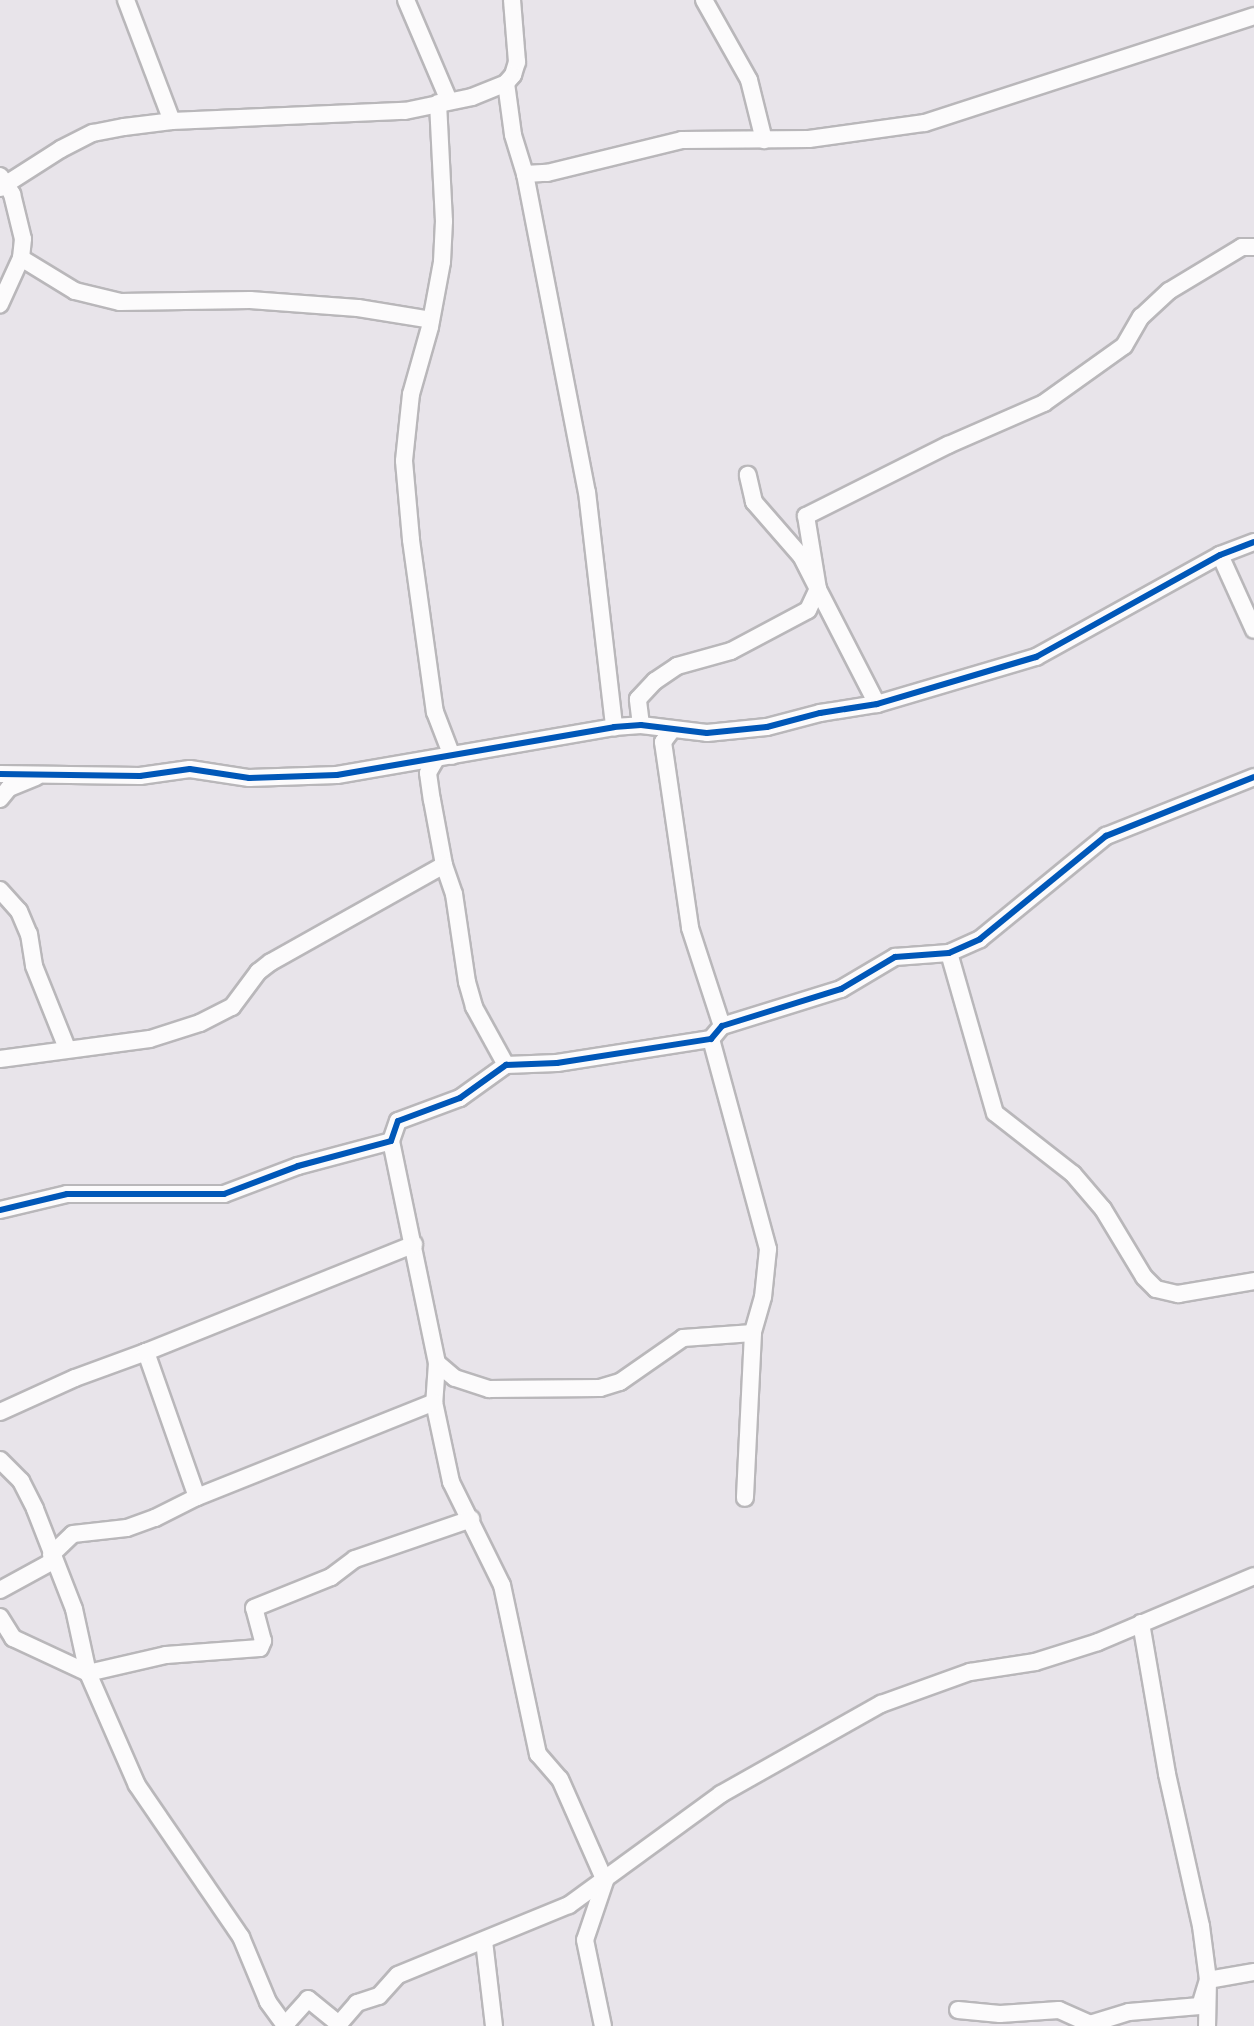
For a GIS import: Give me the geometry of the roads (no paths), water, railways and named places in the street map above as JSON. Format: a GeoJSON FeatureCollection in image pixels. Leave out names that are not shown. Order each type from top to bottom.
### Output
{"type":"FeatureCollection","features":[{"type":"Feature","properties":{"kind":"street"},"geometry":{"type":"LineString","coordinates":[[126,0],[172,121]]}},
{"type":"Feature","properties":{"kind":"street"},"geometry":{"type":"LineString","coordinates":[[406,0],[444,102],[442,262],[431,320],[411,394],[405,461],[411,540],[435,712],[444,758]]}},
{"type":"Feature","properties":{"kind":"street"},"geometry":{"type":"LineString","coordinates":[[512,0],[517,62],[506,83],[513,135],[525,174],[588,492],[614,727]]}},
{"type":"Feature","properties":{"kind":"street"},"geometry":{"type":"LineString","coordinates":[[704,0],[749,80],[764,140]]}},
{"type":"Feature","properties":{"kind":"street"},"geometry":{"type":"LineString","coordinates":[[525,174],[547,173],[682,140],[809,139],[925,123],[1254,16]]}},
{"type":"Feature","properties":{"kind":"street"},"geometry":{"type":"LineString","coordinates":[[0,304],[21,258],[21,225],[2,182],[93,133],[172,121],[405,111],[472,97],[506,83]]}},
{"type":"Feature","properties":{"kind":"street"},"geometry":{"type":"LineString","coordinates":[[641,725],[638,699],[655,681],[677,666],[731,651],[808,610],[818,589],[812,540],[805,522],[811,511],[1044,403],[1124,346],[1142,317],[1169,291],[1242,247],[1254,247]]}},
{"type":"Feature","properties":{"kind":"street"},"geometry":{"type":"LineString","coordinates":[[21,258],[75,291],[120,302],[250,300],[358,308],[431,320]]}},
{"type":"Feature","properties":{"kind":"street"},"geometry":{"type":"LineString","coordinates":[[748,475],[754,502],[801,556],[877,704]]}},
{"type":"Feature","properties":{"kind":"street"},"geometry":{"type":"LineString","coordinates":[[0,774],[49,772],[140,776],[190,770],[249,778],[338,775],[614,727],[641,725],[707,733],[767,727],[877,704],[1036,657],[1220,555],[1254,542]]}},
{"type":"Feature","properties":{"kind":"street"},"geometry":{"type":"LineString","coordinates":[[1220,555],[1254,630]]}},
{"type":"Feature","properties":{"kind":"street"},"geometry":{"type":"LineString","coordinates":[[672,730],[663,742],[688,917],[768,1249],[763,1297],[753,1333],[745,1498]]}},
{"type":"Feature","properties":{"kind":"street"},"geometry":{"type":"LineString","coordinates":[[444,758],[428,773],[444,865],[454,894],[474,1007],[506,1065]]}},
{"type":"Feature","properties":{"kind":"street"},"geometry":{"type":"LineString","coordinates":[[0,800],[9,788],[49,772]]}},
{"type":"Feature","properties":{"kind":"street"},"geometry":{"type":"LineString","coordinates":[[603,2026],[585,1940],[605,1881],[560,1779],[538,1754],[502,1585],[451,1482],[434,1402],[437,1363],[391,1141],[398,1121],[460,1098],[506,1065],[557,1063],[716,1033],[840,989],[896,957],[949,953],[1005,921],[1106,836],[1254,777]]}},
{"type":"Feature","properties":{"kind":"street"},"geometry":{"type":"LineString","coordinates":[[0,1059],[67,1048],[150,1039],[221,1013],[240,1000],[258,972],[444,865]]}},
{"type":"Feature","properties":{"kind":"street"},"geometry":{"type":"LineString","coordinates":[[0,890],[19,910],[29,934],[34,966],[67,1048]]}},
{"type":"Feature","properties":{"kind":"street"},"geometry":{"type":"LineString","coordinates":[[949,953],[995,1113],[1073,1174],[1103,1209],[1144,1277],[1156,1289],[1178,1294],[1254,1281]]}},
{"type":"Feature","properties":{"kind":"street"},"geometry":{"type":"LineString","coordinates":[[0,1210],[67,1194],[224,1194],[298,1166],[391,1141]]}},
{"type":"Feature","properties":{"kind":"street"},"geometry":{"type":"LineString","coordinates":[[0,1412],[75,1378],[146,1352],[414,1244]]}},
{"type":"Feature","properties":{"kind":"street"},"geometry":{"type":"LineString","coordinates":[[437,1363],[455,1378],[489,1389],[600,1388],[620,1382],[683,1338],[753,1333]]}},
{"type":"Feature","properties":{"kind":"street"},"geometry":{"type":"LineString","coordinates":[[146,1352],[197,1497]]}},
{"type":"Feature","properties":{"kind":"street"},"geometry":{"type":"LineString","coordinates":[[0,1590],[52,1558],[73,1534],[127,1528],[197,1497],[434,1402]]}},
{"type":"Feature","properties":{"kind":"street"},"geometry":{"type":"LineString","coordinates":[[0,1460],[28,1496],[74,1609],[88,1673],[137,1785],[241,1937],[279,2023],[308,1999],[339,2024],[357,2003],[379,1996],[398,1975],[569,1905],[605,1881],[721,1794],[881,1704],[970,1672],[1035,1662],[1142,1623],[1254,1576]]}},
{"type":"Feature","properties":{"kind":"street"},"geometry":{"type":"LineString","coordinates":[[0,1617],[13,1638],[88,1673],[166,1655],[262,1647],[254,1608],[331,1577],[355,1559],[471,1519]]}},
{"type":"Feature","properties":{"kind":"street"},"geometry":{"type":"LineString","coordinates":[[1142,1623],[1167,1774],[1202,1926],[1208,1980],[1207,2026]]}},
{"type":"Feature","properties":{"kind":"street"},"geometry":{"type":"LineString","coordinates":[[484,1941],[494,2026]]}},
{"type":"Feature","properties":{"kind":"street"},"geometry":{"type":"LineString","coordinates":[[1208,1980],[1254,1972]]}},
{"type":"Feature","properties":{"kind":"street"},"geometry":{"type":"LineString","coordinates":[[958,2010],[1000,2014],[1059,2010],[1089,2024],[1129,2013],[1200,2006],[1208,1980]]}}]}
